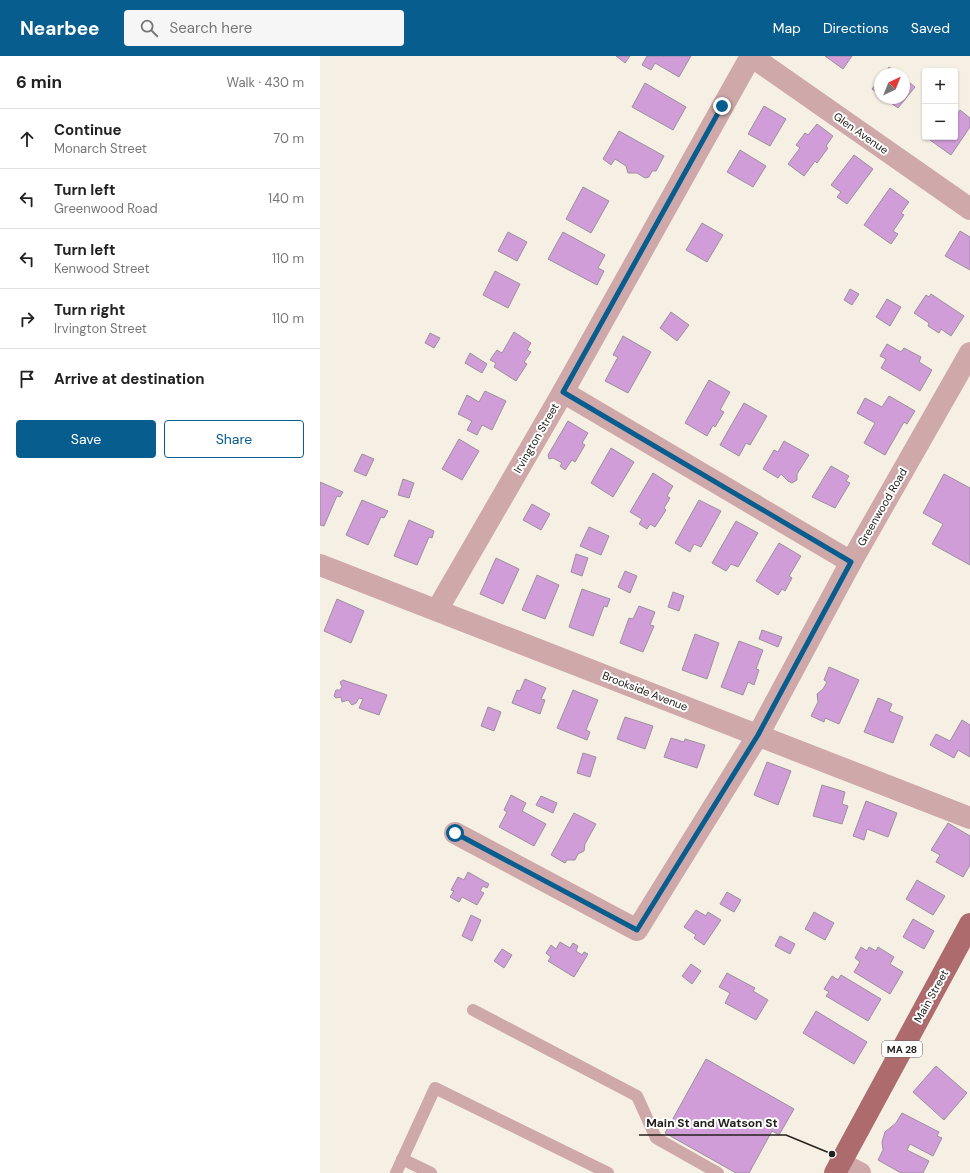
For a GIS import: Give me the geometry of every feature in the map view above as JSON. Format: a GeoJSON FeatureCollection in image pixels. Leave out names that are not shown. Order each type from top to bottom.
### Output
{"type":"FeatureCollection","features":[{"type":"Feature","properties":{"kind":"main road","name":"Main Street"},"geometry":{"type":"LineString","coordinates":[[838,1168],[964,950],[970,924]]}},
{"type":"Feature","properties":{"kind":"street","name":"Glen Avenue"},"geometry":{"type":"LineString","coordinates":[[751,56],[970,209]]}},
{"type":"Feature","properties":{"kind":"street","name":"Irvington Street"},"geometry":{"type":"LineString","coordinates":[[437,610],[563,392],[751,56]]}},
{"type":"Feature","properties":{"kind":"street","name":"Greenwood Road"},"geometry":{"type":"LineString","coordinates":[[455,833],[637,930],[758,735],[851,562],[970,353]]}},
{"type":"Feature","properties":{"kind":"street"},"geometry":{"type":"LineString","coordinates":[[563,392],[851,562]]}},
{"type":"Feature","properties":{"kind":"street","name":"Brookside Avenue"},"geometry":{"type":"LineString","coordinates":[[320,565],[970,818]]}},
{"type":"Feature","properties":{"kind":"street"},"geometry":{"type":"LineString","coordinates":[[838,1168],[860,1173]]}},
{"type":"Feature","properties":{"kind":"lane"},"geometry":{"type":"LineString","coordinates":[[473,1010],[637,1096],[656,1138],[718,1173]]}},
{"type":"Feature","properties":{"kind":"lane"},"geometry":{"type":"LineString","coordinates":[[396,1173],[435,1088],[608,1173]]}},
{"type":"Feature","properties":{"kind":"lane"},"geometry":{"type":"LineString","coordinates":[[402,1160],[431,1173]]}},
{"type":"Feature","properties":{"kind":"building"},"geometry":{"type":"Polygon","coordinates":[[[616,56],[630,56],[625,63],[616,56]]]}},
{"type":"Feature","properties":{"kind":"building"},"geometry":{"type":"Polygon","coordinates":[[[647,56],[691,56],[679,77],[655,63],[651,70],[642,65],[647,56]]]}},
{"type":"Feature","properties":{"kind":"building"},"geometry":{"type":"Polygon","coordinates":[[[825,56],[852,56],[843,69],[825,56]]]}},
{"type":"Feature","properties":{"kind":"building"},"geometry":{"type":"Polygon","coordinates":[[[645,83],[686,107],[673,130],[632,107],[645,83]]]}},
{"type":"Feature","properties":{"kind":"building"},"geometry":{"type":"Polygon","coordinates":[[[910,83],[915,87],[910,93],[910,83]]]}},
{"type":"Feature","properties":{"kind":"building"},"geometry":{"type":"Polygon","coordinates":[[[892,104],[901,104],[898,108],[892,104]]]}},
{"type":"Feature","properties":{"kind":"building"},"geometry":{"type":"Polygon","coordinates":[[[764,106],[786,119],[770,146],[748,134],[764,106]]]}},
{"type":"Feature","properties":{"kind":"building"},"geometry":{"type":"Polygon","coordinates":[[[960,110],[970,118],[970,127],[951,155],[930,140],[958,140],[958,113],[960,110]]]}},
{"type":"Feature","properties":{"kind":"building"},"geometry":{"type":"Polygon","coordinates":[[[817,124],[833,136],[826,146],[828,148],[817,163],[815,161],[804,176],[788,164],[800,148],[796,145],[805,133],[808,135],[817,124]]]}},
{"type":"Feature","properties":{"kind":"building"},"geometry":{"type":"Polygon","coordinates":[[[619,131],[664,156],[656,171],[652,171],[649,177],[645,178],[637,173],[628,173],[626,166],[615,159],[611,165],[603,159],[619,131]]]}},
{"type":"Feature","properties":{"kind":"building"},"geometry":{"type":"Polygon","coordinates":[[[740,150],[766,166],[753,187],[727,172],[740,150]]]}},
{"type":"Feature","properties":{"kind":"building"},"geometry":{"type":"Polygon","coordinates":[[[854,155],[873,169],[847,204],[837,197],[841,192],[831,185],[854,155]]]}},
{"type":"Feature","properties":{"kind":"building"},"geometry":{"type":"Polygon","coordinates":[[[583,187],[609,201],[591,233],[566,219],[583,187]]]}},
{"type":"Feature","properties":{"kind":"building"},"geometry":{"type":"Polygon","coordinates":[[[890,188],[909,202],[901,213],[904,215],[893,231],[898,234],[891,244],[864,225],[890,188]]]}},
{"type":"Feature","properties":{"kind":"building"},"geometry":{"type":"Polygon","coordinates":[[[702,223],[723,235],[707,262],[686,250],[702,223]]]}},
{"type":"Feature","properties":{"kind":"building"},"geometry":{"type":"Polygon","coordinates":[[[960,231],[970,237],[970,270],[945,256],[960,231]]]}},
{"type":"Feature","properties":{"kind":"building"},"geometry":{"type":"Polygon","coordinates":[[[508,232],[527,242],[517,261],[498,251],[508,232]]]}},
{"type":"Feature","properties":{"kind":"building"},"geometry":{"type":"Polygon","coordinates":[[[563,232],[605,255],[598,268],[604,271],[597,285],[548,259],[563,232]]]}},
{"type":"Feature","properties":{"kind":"building"},"geometry":{"type":"Polygon","coordinates":[[[495,271],[520,284],[508,308],[483,295],[495,271]]]}},
{"type":"Feature","properties":{"kind":"building"},"geometry":{"type":"Polygon","coordinates":[[[850,289],[859,294],[852,305],[844,300],[850,289]]]}},
{"type":"Feature","properties":{"kind":"building"},"geometry":{"type":"Polygon","coordinates":[[[931,294],[964,316],[951,336],[941,329],[939,333],[928,326],[929,323],[914,313],[926,295],[929,297],[931,294]]]}},
{"type":"Feature","properties":{"kind":"building"},"geometry":{"type":"Polygon","coordinates":[[[887,299],[901,307],[890,326],[876,317],[887,299]]]}},
{"type":"Feature","properties":{"kind":"building"},"geometry":{"type":"Polygon","coordinates":[[[671,312],[689,325],[677,341],[660,328],[671,312]]]}},
{"type":"Feature","properties":{"kind":"building"},"geometry":{"type":"Polygon","coordinates":[[[514,332],[531,343],[527,350],[531,352],[524,362],[527,364],[516,381],[494,367],[496,363],[490,360],[497,350],[502,353],[514,332]]]}},
{"type":"Feature","properties":{"kind":"building"},"geometry":{"type":"Polygon","coordinates":[[[430,333],[440,338],[434,348],[425,343],[430,333]]]}},
{"type":"Feature","properties":{"kind":"building"},"geometry":{"type":"Polygon","coordinates":[[[623,336],[651,352],[628,393],[605,381],[618,357],[613,355],[623,336]]]}},
{"type":"Feature","properties":{"kind":"building"},"geometry":{"type":"Polygon","coordinates":[[[887,344],[901,352],[904,348],[921,357],[919,362],[932,370],[920,391],[881,368],[886,359],[880,356],[887,344]]]}},
{"type":"Feature","properties":{"kind":"building"},"geometry":{"type":"Polygon","coordinates":[[[470,353],[487,364],[482,373],[465,363],[470,353]]]}},
{"type":"Feature","properties":{"kind":"building"},"geometry":{"type":"Polygon","coordinates":[[[709,380],[730,392],[720,410],[724,412],[715,427],[713,425],[707,436],[685,423],[709,380]]]}},
{"type":"Feature","properties":{"kind":"building"},"geometry":{"type":"Polygon","coordinates":[[[485,391],[506,401],[492,430],[482,425],[477,435],[467,430],[472,421],[458,414],[467,395],[479,402],[485,391]]]}},
{"type":"Feature","properties":{"kind":"building"},"geometry":{"type":"Polygon","coordinates":[[[889,396],[915,411],[907,424],[904,422],[885,455],[864,443],[875,423],[857,413],[865,398],[882,407],[889,396]]]}},
{"type":"Feature","properties":{"kind":"building"},"geometry":{"type":"Polygon","coordinates":[[[744,403],[767,416],[750,445],[746,443],[739,456],[720,445],[744,403]]]}},
{"type":"Feature","properties":{"kind":"building"},"geometry":{"type":"Polygon","coordinates":[[[568,421],[588,433],[582,443],[585,445],[575,462],[572,460],[565,470],[560,466],[562,463],[553,458],[549,459],[548,455],[568,421]]]}},
{"type":"Feature","properties":{"kind":"building"},"geometry":{"type":"Polygon","coordinates":[[[459,439],[479,451],[462,480],[442,469],[459,439]]]}},
{"type":"Feature","properties":{"kind":"building"},"geometry":{"type":"Polygon","coordinates":[[[784,441],[809,455],[797,474],[797,480],[792,483],[781,474],[778,478],[763,469],[774,450],[778,452],[784,441]]]}},
{"type":"Feature","properties":{"kind":"building"},"geometry":{"type":"Polygon","coordinates":[[[611,448],[634,462],[613,497],[591,483],[611,448]]]}},
{"type":"Feature","properties":{"kind":"building"},"geometry":{"type":"Polygon","coordinates":[[[362,454],[374,459],[366,476],[354,471],[362,454]]]}},
{"type":"Feature","properties":{"kind":"building"},"geometry":{"type":"Polygon","coordinates":[[[831,466],[849,476],[846,481],[850,483],[835,508],[812,497],[831,466]]]}},
{"type":"Feature","properties":{"kind":"building"},"geometry":{"type":"Polygon","coordinates":[[[653,473],[673,486],[667,496],[670,498],[664,508],[666,510],[655,527],[650,524],[647,529],[639,524],[642,519],[630,512],[653,473]]]}},
{"type":"Feature","properties":{"kind":"building"},"geometry":{"type":"Polygon","coordinates":[[[944,474],[970,488],[970,565],[932,544],[943,524],[923,513],[944,474]]]}},
{"type":"Feature","properties":{"kind":"building"},"geometry":{"type":"Polygon","coordinates":[[[403,479],[414,483],[409,498],[398,495],[403,479]]]}},
{"type":"Feature","properties":{"kind":"building"},"geometry":{"type":"Polygon","coordinates":[[[320,482],[343,492],[340,497],[337,496],[324,526],[320,525],[320,482]]]}},
{"type":"Feature","properties":{"kind":"building"},"geometry":{"type":"Polygon","coordinates":[[[362,500],[388,511],[384,518],[381,517],[368,545],[346,535],[362,500]]]}},
{"type":"Feature","properties":{"kind":"building"},"geometry":{"type":"Polygon","coordinates":[[[699,500],[721,511],[701,547],[694,544],[690,552],[675,543],[699,500]]]}},
{"type":"Feature","properties":{"kind":"building"},"geometry":{"type":"Polygon","coordinates":[[[532,504],[550,514],[541,530],[523,520],[532,504]]]}},
{"type":"Feature","properties":{"kind":"building"},"geometry":{"type":"Polygon","coordinates":[[[409,520],[434,531],[432,538],[429,537],[417,565],[394,556],[409,520]]]}},
{"type":"Feature","properties":{"kind":"building"},"geometry":{"type":"Polygon","coordinates":[[[736,521],[758,533],[738,567],[731,564],[726,571],[712,563],[736,521]]]}},
{"type":"Feature","properties":{"kind":"building"},"geometry":{"type":"Polygon","coordinates":[[[589,527],[609,536],[601,555],[580,546],[589,527]]]}},
{"type":"Feature","properties":{"kind":"building"},"geometry":{"type":"Polygon","coordinates":[[[779,543],[801,556],[789,576],[792,578],[785,591],[782,589],[778,595],[756,581],[779,543]]]}},
{"type":"Feature","properties":{"kind":"building"},"geometry":{"type":"Polygon","coordinates":[[[576,554],[588,558],[582,576],[571,572],[576,554]]]}},
{"type":"Feature","properties":{"kind":"building"},"geometry":{"type":"Polygon","coordinates":[[[496,558],[519,569],[503,604],[480,594],[496,558]]]}},
{"type":"Feature","properties":{"kind":"building"},"geometry":{"type":"Polygon","coordinates":[[[625,571],[637,576],[630,593],[618,587],[625,571]]]}},
{"type":"Feature","properties":{"kind":"building"},"geometry":{"type":"Polygon","coordinates":[[[537,575],[559,585],[545,619],[522,610],[537,575]]]}},
{"type":"Feature","properties":{"kind":"building"},"geometry":{"type":"Polygon","coordinates":[[[582,589],[610,599],[607,607],[604,606],[593,636],[569,627],[582,589]]]}},
{"type":"Feature","properties":{"kind":"building"},"geometry":{"type":"Polygon","coordinates":[[[673,592],[684,596],[679,611],[668,607],[673,592]]]}},
{"type":"Feature","properties":{"kind":"building"},"geometry":{"type":"Polygon","coordinates":[[[337,599],[364,611],[351,643],[324,631],[337,599]]]}},
{"type":"Feature","properties":{"kind":"building"},"geometry":{"type":"Polygon","coordinates":[[[639,606],[655,612],[650,625],[654,626],[643,652],[620,643],[629,618],[633,619],[639,606]]]}},
{"type":"Feature","properties":{"kind":"building"},"geometry":{"type":"Polygon","coordinates":[[[762,630],[782,637],[778,647],[759,639],[762,630]]]}},
{"type":"Feature","properties":{"kind":"building"},"geometry":{"type":"Polygon","coordinates":[[[695,634],[719,643],[707,679],[682,670],[695,634]]]}},
{"type":"Feature","properties":{"kind":"building"},"geometry":{"type":"Polygon","coordinates":[[[739,641],[763,650],[756,669],[759,670],[754,685],[748,682],[743,695],[721,687],[739,641]]]}},
{"type":"Feature","properties":{"kind":"building"},"geometry":{"type":"Polygon","coordinates":[[[829,667],[859,680],[839,724],[825,718],[824,722],[811,716],[818,702],[817,694],[823,689],[827,682],[824,680],[829,667]]]}},
{"type":"Feature","properties":{"kind":"building"},"geometry":{"type":"Polygon","coordinates":[[[525,679],[546,688],[541,699],[545,700],[540,714],[512,703],[517,690],[520,691],[525,679]]]}},
{"type":"Feature","properties":{"kind":"building"},"geometry":{"type":"Polygon","coordinates":[[[343,680],[387,695],[379,715],[359,708],[363,699],[359,698],[356,703],[352,705],[348,700],[342,702],[341,697],[336,698],[334,696],[336,690],[340,690],[342,687],[340,682],[343,680]]]}},
{"type":"Feature","properties":{"kind":"building"},"geometry":{"type":"Polygon","coordinates":[[[573,690],[598,700],[586,730],[590,732],[587,740],[557,728],[573,690]]]}},
{"type":"Feature","properties":{"kind":"building"},"geometry":{"type":"Polygon","coordinates":[[[878,698],[892,704],[889,711],[903,717],[893,743],[864,732],[878,698]]]}},
{"type":"Feature","properties":{"kind":"building"},"geometry":{"type":"Polygon","coordinates":[[[488,707],[501,712],[494,731],[481,726],[488,707]]]}},
{"type":"Feature","properties":{"kind":"building"},"geometry":{"type":"Polygon","coordinates":[[[625,717],[653,726],[645,749],[617,739],[625,717]]]}},
{"type":"Feature","properties":{"kind":"building"},"geometry":{"type":"Polygon","coordinates":[[[962,720],[970,725],[970,757],[958,750],[954,758],[930,745],[936,734],[950,741],[962,720]]]}},
{"type":"Feature","properties":{"kind":"building"},"geometry":{"type":"Polygon","coordinates":[[[671,738],[684,742],[685,739],[705,745],[697,768],[664,757],[671,738]]]}},
{"type":"Feature","properties":{"kind":"building"},"geometry":{"type":"Polygon","coordinates":[[[583,753],[596,757],[590,777],[577,773],[583,753]]]}},
{"type":"Feature","properties":{"kind":"building"},"geometry":{"type":"Polygon","coordinates":[[[767,762],[791,771],[778,805],[754,795],[767,762]]]}},
{"type":"Feature","properties":{"kind":"building"},"geometry":{"type":"Polygon","coordinates":[[[822,785],[845,792],[842,804],[848,806],[842,824],[813,816],[822,785]]]}},
{"type":"Feature","properties":{"kind":"building"},"geometry":{"type":"Polygon","coordinates":[[[511,795],[526,803],[522,811],[546,824],[534,846],[499,827],[507,812],[504,810],[511,795]]]}},
{"type":"Feature","properties":{"kind":"building"},"geometry":{"type":"Polygon","coordinates":[[[541,796],[557,803],[553,813],[536,805],[541,796]]]}},
{"type":"Feature","properties":{"kind":"building"},"geometry":{"type":"Polygon","coordinates":[[[866,801],[897,813],[888,837],[867,829],[864,840],[853,836],[866,801]]]}},
{"type":"Feature","properties":{"kind":"building"},"geometry":{"type":"Polygon","coordinates":[[[574,813],[596,824],[585,844],[584,851],[578,854],[575,860],[567,860],[565,863],[551,855],[574,813]]]}},
{"type":"Feature","properties":{"kind":"building"},"geometry":{"type":"Polygon","coordinates":[[[948,823],[970,836],[970,865],[963,877],[936,862],[940,855],[931,850],[948,823]]]}},
{"type":"Feature","properties":{"kind":"building"},"geometry":{"type":"Polygon","coordinates":[[[468,872],[489,884],[487,888],[483,886],[480,891],[484,893],[477,905],[462,897],[459,902],[450,897],[454,891],[451,890],[458,877],[464,880],[468,872]]]}},
{"type":"Feature","properties":{"kind":"building"},"geometry":{"type":"Polygon","coordinates":[[[917,880],[945,896],[933,915],[906,899],[917,880]]]}},
{"type":"Feature","properties":{"kind":"building"},"geometry":{"type":"Polygon","coordinates":[[[727,892],[741,900],[734,912],[720,904],[727,892]]]}},
{"type":"Feature","properties":{"kind":"building"},"geometry":{"type":"Polygon","coordinates":[[[696,910],[706,916],[708,912],[721,920],[704,945],[694,938],[696,935],[684,927],[696,910]]]}},
{"type":"Feature","properties":{"kind":"building"},"geometry":{"type":"Polygon","coordinates":[[[814,912],[834,923],[825,940],[805,929],[814,912]]]}},
{"type":"Feature","properties":{"kind":"building"},"geometry":{"type":"Polygon","coordinates":[[[471,915],[481,920],[472,941],[462,936],[471,915]]]}},
{"type":"Feature","properties":{"kind":"building"},"geometry":{"type":"Polygon","coordinates":[[[913,919],[934,931],[924,949],[903,937],[913,919]]]}},
{"type":"Feature","properties":{"kind":"building"},"geometry":{"type":"Polygon","coordinates":[[[780,936],[795,944],[790,954],[775,946],[780,936]]]}},
{"type":"Feature","properties":{"kind":"building"},"geometry":{"type":"Polygon","coordinates":[[[560,942],[570,948],[573,943],[578,946],[576,951],[582,955],[584,952],[588,954],[574,977],[548,961],[551,957],[546,953],[551,945],[556,949],[560,942]]]}},
{"type":"Feature","properties":{"kind":"building"},"geometry":{"type":"Polygon","coordinates":[[[861,947],[867,951],[869,947],[876,951],[878,947],[894,957],[890,964],[903,972],[890,994],[854,972],[860,962],[855,958],[861,947]]]}},
{"type":"Feature","properties":{"kind":"building"},"geometry":{"type":"Polygon","coordinates":[[[502,949],[512,955],[504,968],[494,961],[502,949]]]}},
{"type":"Feature","properties":{"kind":"building"},"geometry":{"type":"Polygon","coordinates":[[[691,964],[701,971],[692,984],[682,976],[691,964]]]}},
{"type":"Feature","properties":{"kind":"building"},"geometry":{"type":"Polygon","coordinates":[[[727,973],[755,988],[753,991],[768,1000],[756,1020],[725,1003],[730,993],[719,987],[727,973]]]}},
{"type":"Feature","properties":{"kind":"building"},"geometry":{"type":"Polygon","coordinates":[[[841,975],[881,999],[868,1021],[826,996],[829,992],[824,989],[832,976],[838,980],[841,975]]]}},
{"type":"Feature","properties":{"kind":"building"},"geometry":{"type":"Polygon","coordinates":[[[816,1011],[867,1042],[854,1064],[803,1033],[816,1011]]]}},
{"type":"Feature","properties":{"kind":"building"},"geometry":{"type":"Polygon","coordinates":[[[706,1059],[794,1109],[779,1135],[772,1131],[749,1173],[736,1173],[665,1133],[706,1059]]]}},
{"type":"Feature","properties":{"kind":"building"},"geometry":{"type":"Polygon","coordinates":[[[936,1066],[967,1093],[944,1120],[913,1092],[936,1066]]]}},
{"type":"Feature","properties":{"kind":"building"},"geometry":{"type":"Polygon","coordinates":[[[902,1113],[939,1132],[937,1136],[942,1138],[933,1156],[910,1144],[907,1150],[929,1161],[923,1173],[901,1173],[878,1160],[883,1150],[882,1142],[885,1132],[896,1123],[902,1113]]]}},
{"type":"Feature","properties":{"kind":"place","name":"Main St and Watson St"},"geometry":{"type":"Point","coordinates":[832,1154]}},
{"type":"Feature","properties":{"kind":"route"},"geometry":{"type":"LineString","coordinates":[[455,833],[637,930],[758,735],[851,562],[563,392],[722,106]]}}]}
